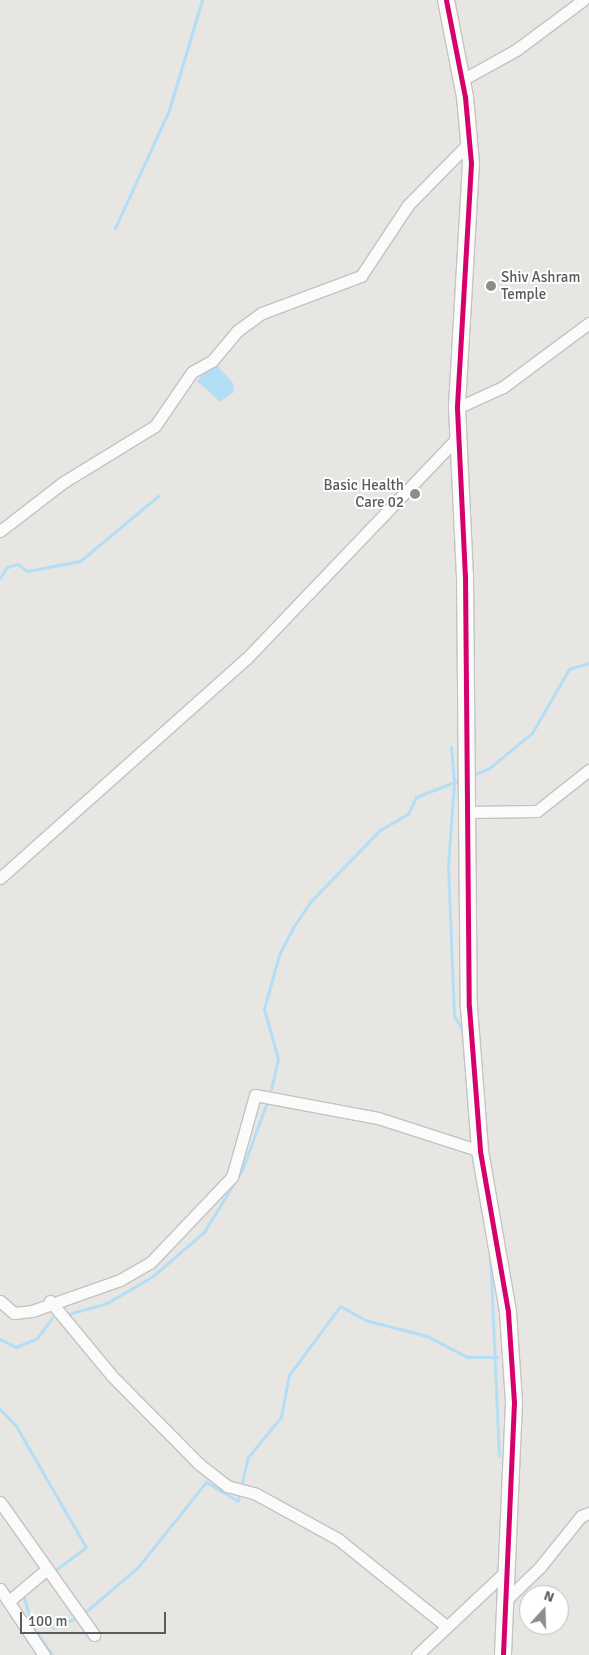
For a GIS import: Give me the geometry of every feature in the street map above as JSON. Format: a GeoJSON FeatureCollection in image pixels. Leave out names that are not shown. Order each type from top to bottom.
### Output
{"type":"FeatureCollection","features":[{"type":"Feature","properties":{"kind":"street"},"geometry":{"type":"LineString","coordinates":[[446,0],[462,80],[469,143],[457,408],[465,575],[469,1007],[480,1152],[508,1312],[514,1402],[504,1573],[502,1655]]}},
{"type":"Feature","properties":{"kind":"street"},"geometry":{"type":"LineString","coordinates":[[462,80],[516,50],[583,0]]}},
{"type":"Feature","properties":{"kind":"street"},"geometry":{"type":"LineString","coordinates":[[0,531],[62,483],[155,426],[192,372],[212,361],[237,331],[262,313],[361,276],[408,205],[469,143]]}},
{"type":"Feature","properties":{"kind":"street"},"geometry":{"type":"LineString","coordinates":[[457,408],[503,388],[589,323]]}},
{"type":"Feature","properties":{"kind":"street"},"geometry":{"type":"LineString","coordinates":[[0,878],[246,659],[458,438]]}},
{"type":"Feature","properties":{"kind":"street"},"geometry":{"type":"LineString","coordinates":[[468,812],[537,811],[589,770]]}},
{"type":"Feature","properties":{"kind":"street"},"geometry":{"type":"LineString","coordinates":[[0,1301],[14,1313],[32,1311],[50,1301],[120,1280],[150,1263],[179,1237],[232,1177],[255,1094],[378,1118],[480,1152]]}},
{"type":"Feature","properties":{"kind":"street"},"geometry":{"type":"LineString","coordinates":[[50,1301],[112,1376],[199,1464],[227,1486],[256,1494],[338,1538],[445,1625]]}},
{"type":"Feature","properties":{"kind":"street"},"geometry":{"type":"LineString","coordinates":[[0,1502],[94,1635]]}},
{"type":"Feature","properties":{"kind":"street"},"geometry":{"type":"LineString","coordinates":[[504,1602],[540,1567],[581,1516],[589,1513]]}},
{"type":"Feature","properties":{"kind":"street"},"geometry":{"type":"LineString","coordinates":[[9,1601],[47,1569]]}},
{"type":"Feature","properties":{"kind":"street"},"geometry":{"type":"LineString","coordinates":[[417,1655],[445,1625],[504,1573]]}},
{"type":"Feature","properties":{"kind":"street"},"geometry":{"type":"LineString","coordinates":[[0,1589],[44,1655]]}},
{"type":"Feature","properties":{"kind":"water"},"geometry":{"type":"Polygon","coordinates":[[[214,362],[233,383],[234,392],[220,402],[197,381],[214,362]]]}},
{"type":"Feature","properties":{"kind":"waterway"},"geometry":{"type":"LineString","coordinates":[[115,228],[169,110],[202,0]]}},
{"type":"Feature","properties":{"kind":"waterway"},"geometry":{"type":"LineString","coordinates":[[0,578],[7,567],[18,564],[27,571],[80,561],[158,496]]}},
{"type":"Feature","properties":{"kind":"waterway"},"geometry":{"type":"LineString","coordinates":[[472,775],[488,769],[532,733],[569,669],[589,663]]}},
{"type":"Feature","properties":{"kind":"waterway"},"geometry":{"type":"LineString","coordinates":[[451,747],[454,783],[448,865],[454,1016],[462,1029],[468,1094]]}},
{"type":"Feature","properties":{"kind":"waterway"},"geometry":{"type":"LineString","coordinates":[[271,1089],[278,1059],[264,1009],[279,955],[292,929],[310,902],[380,830],[408,814],[416,797],[457,781]]}},
{"type":"Feature","properties":{"kind":"waterway"},"geometry":{"type":"LineString","coordinates":[[65,1315],[107,1303],[153,1276],[204,1232],[242,1170],[267,1102]]}},
{"type":"Feature","properties":{"kind":"waterway"},"geometry":{"type":"LineString","coordinates":[[490,1252],[499,1456]]}},
{"type":"Feature","properties":{"kind":"waterway"},"geometry":{"type":"LineString","coordinates":[[241,1487],[248,1457],[281,1417],[289,1375],[340,1306],[365,1320],[427,1336],[467,1357],[497,1357]]}},
{"type":"Feature","properties":{"kind":"waterway"},"geometry":{"type":"LineString","coordinates":[[0,1339],[16,1347],[37,1338],[52,1318]]}},
{"type":"Feature","properties":{"kind":"waterway"},"geometry":{"type":"LineString","coordinates":[[0,1409],[16,1426],[86,1547],[36,1585]]}},
{"type":"Feature","properties":{"kind":"waterway"},"geometry":{"type":"LineString","coordinates":[[83,1614],[138,1567],[206,1482],[238,1501],[239,1495]]}},
{"type":"Feature","properties":{"kind":"waterway"},"geometry":{"type":"LineString","coordinates":[[23,1594],[32,1626],[52,1655]]}},
{"type":"Feature","properties":{"kind":"waterway"},"geometry":{"type":"LineString","coordinates":[[53,1628],[78,1617]]}},
{"type":"Feature","properties":{"kind":"cycle path"},"geometry":{"type":"LineString","coordinates":[[446,0],[465,97],[471,163],[457,408],[465,575],[469,1007],[480,1151],[508,1312],[514,1402],[503,1655]]}},
{"type":"Feature","properties":{"kind":"place","name":"Shiv Ashram Temple"},"geometry":{"type":"Point","coordinates":[491,286]}},
{"type":"Feature","properties":{"kind":"place","name":"Basic Health Care 02"},"geometry":{"type":"Point","coordinates":[415,494]}}]}
